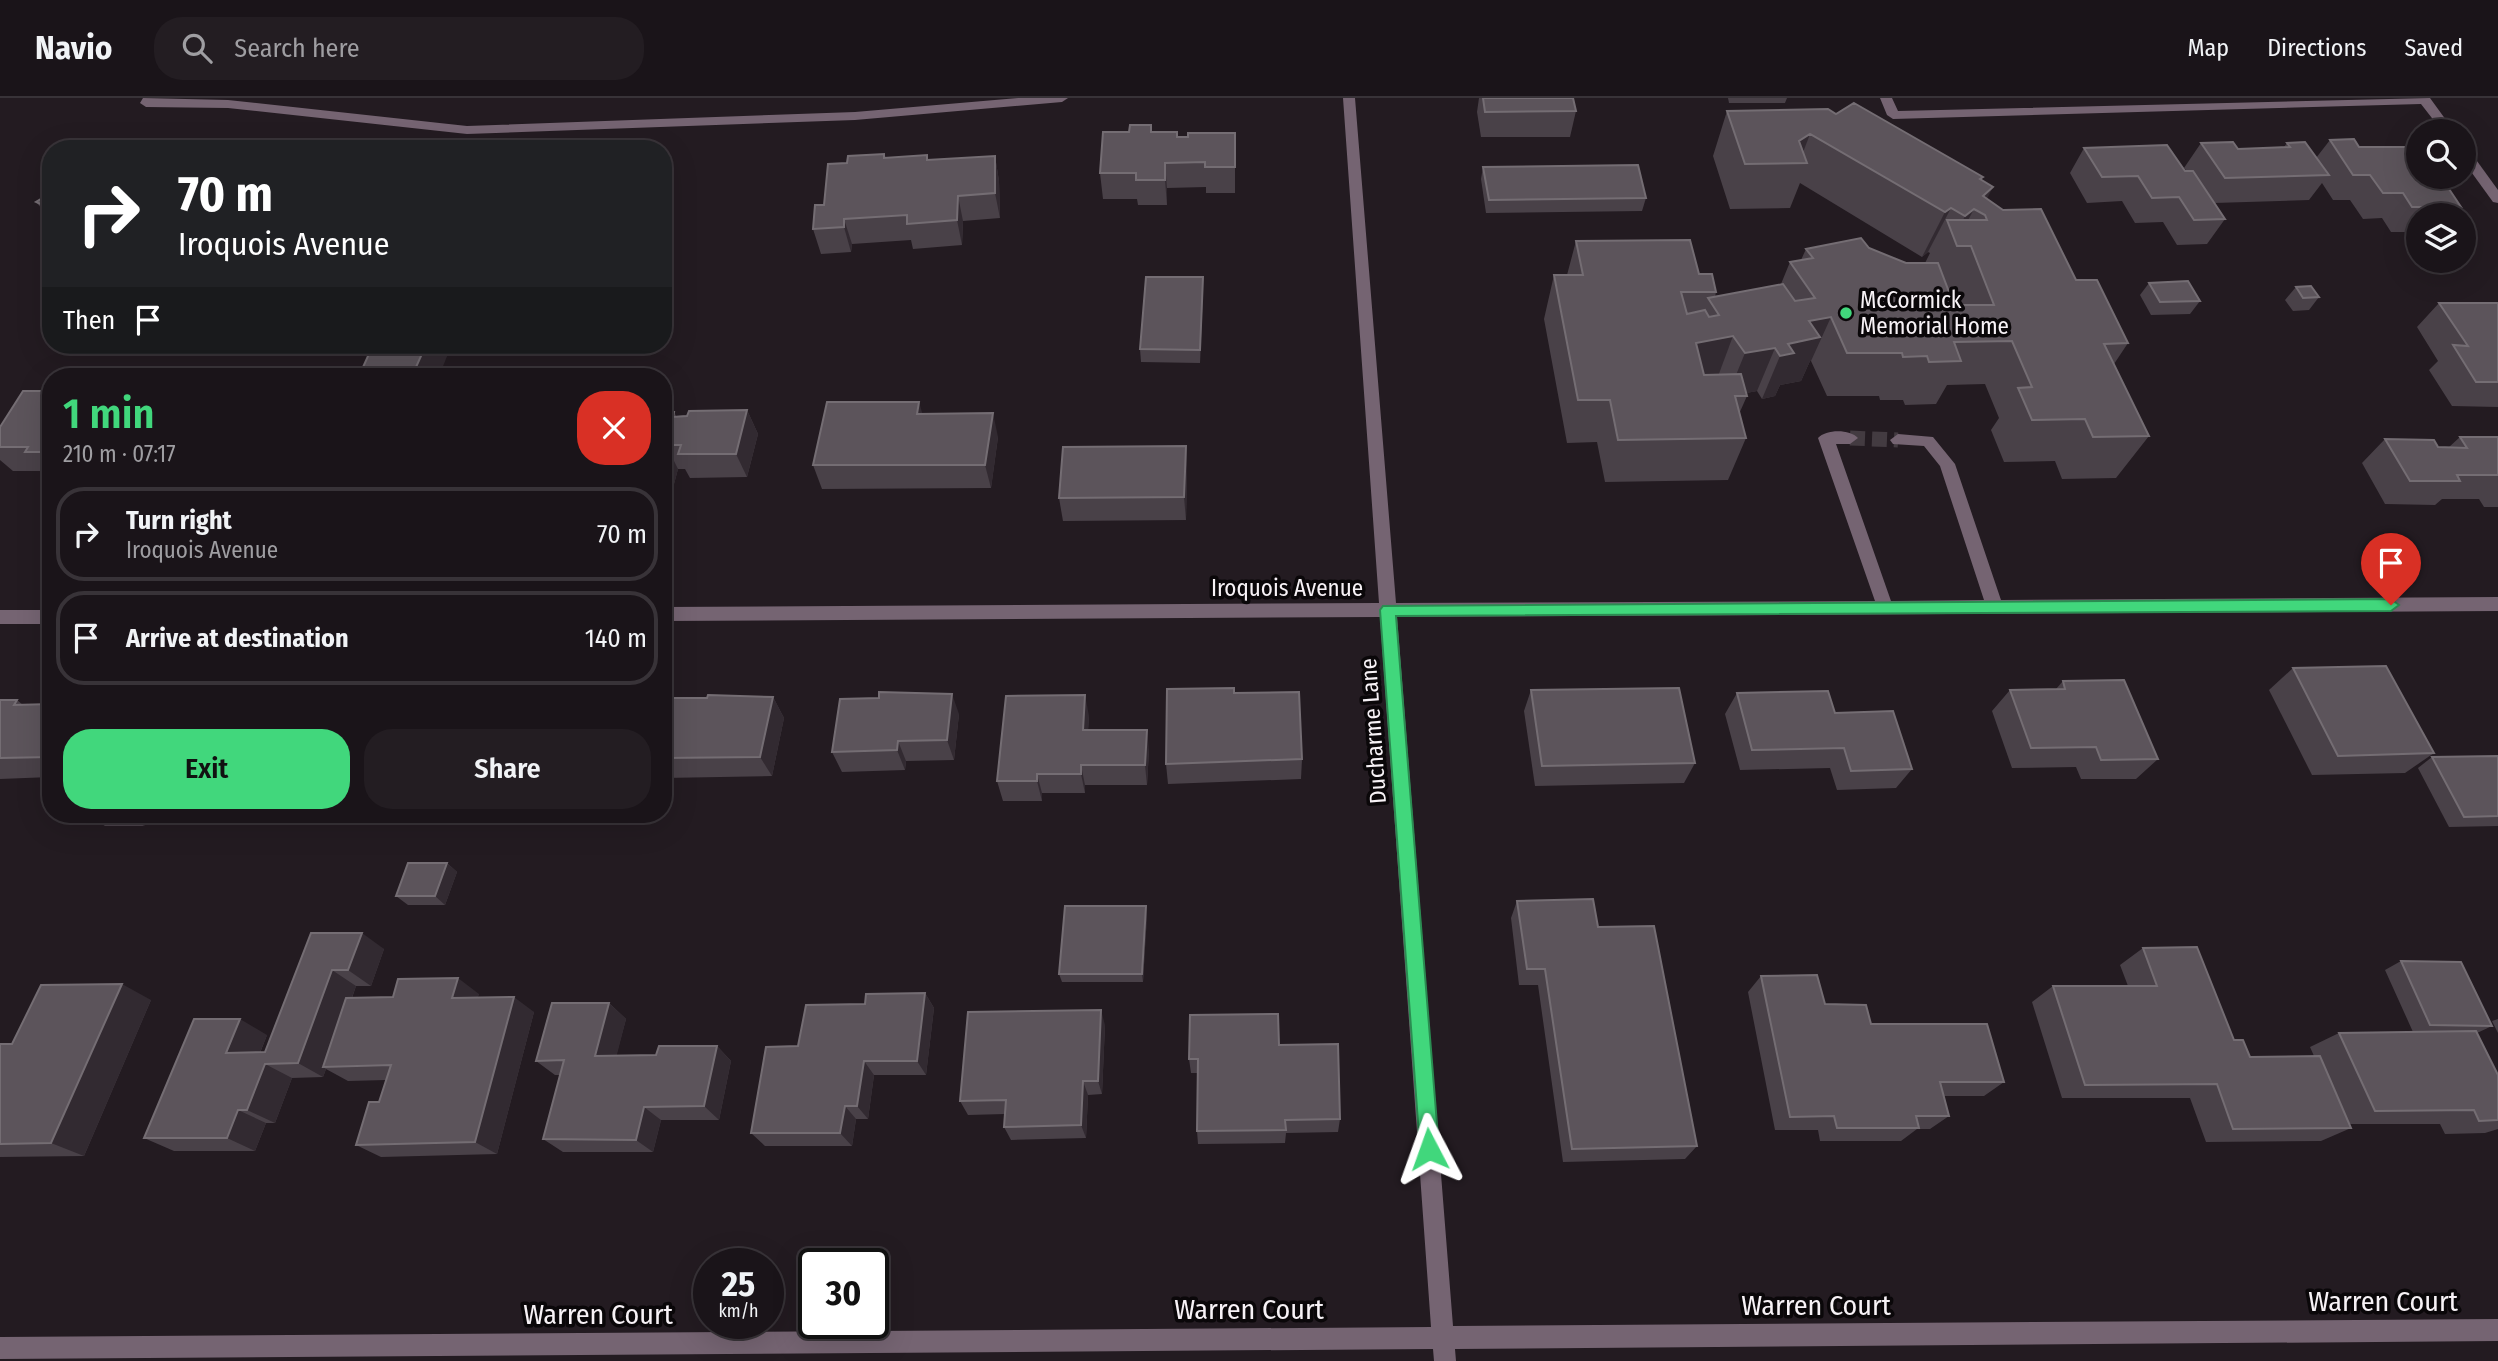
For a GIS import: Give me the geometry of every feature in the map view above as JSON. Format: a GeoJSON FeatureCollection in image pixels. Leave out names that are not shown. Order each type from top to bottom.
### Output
{"type":"FeatureCollection","features":[{"type":"Feature","properties":{"kind":"street"},"geometry":{"type":"LineString","coordinates":[[150,98],[146,103],[228,104],[467,130],[855,116],[1062,98]]}},
{"type":"Feature","properties":{"kind":"street","name":"Ducharme Lane"},"geometry":{"type":"LineString","coordinates":[[1349,98],[1445,1361]]}},
{"type":"Feature","properties":{"kind":"street"},"geometry":{"type":"LineString","coordinates":[[1886,98],[1893,115],[2424,99],[2439,119]]}},
{"type":"Feature","properties":{"kind":"street"},"geometry":{"type":"LineString","coordinates":[[2476,169],[2498,199]]}},
{"type":"Feature","properties":{"kind":"street"},"geometry":{"type":"LineString","coordinates":[[1850,438],[1826,438],[1885,607]]}},
{"type":"Feature","properties":{"kind":"street"},"geometry":{"type":"LineString","coordinates":[[1898,440],[1928,441],[1947,464],[1995,607]]}},
{"type":"Feature","properties":{"kind":"street","name":"Iroquois Avenue"},"geometry":{"type":"LineString","coordinates":[[672,614],[2498,604]]}},
{"type":"Feature","properties":{"kind":"street"},"geometry":{"type":"LineString","coordinates":[[0,617],[42,617]]}},
{"type":"Feature","properties":{"kind":"street","name":"Warren Court"},"geometry":{"type":"LineString","coordinates":[[0,1349],[2498,1330]]}},
{"type":"Feature","properties":{"kind":"building"},"geometry":{"type":"Polygon","coordinates":[[[1483,98],[1573,98],[1576,111],[1485,112],[1483,98]]]}},
{"type":"Feature","properties":{"kind":"building"},"geometry":{"type":"Polygon","coordinates":[[[1854,103],[1983,177],[1980,179],[1993,187],[1983,196],[2003,210],[2041,209],[2076,280],[2097,280],[2128,343],[2104,344],[2149,436],[2093,437],[2085,419],[2032,420],[2018,388],[2032,387],[2012,341],[1954,342],[1961,361],[1929,362],[1927,356],[1903,357],[1902,353],[1847,353],[1831,317],[1809,321],[1820,337],[1788,344],[1794,353],[1780,356],[1775,348],[1745,353],[1733,336],[1696,343],[1704,375],[1741,374],[1747,396],[1735,396],[1746,438],[1618,440],[1610,400],[1578,400],[1554,275],[1583,275],[1576,241],[1690,240],[1699,274],[1712,274],[1716,292],[1681,292],[1687,314],[1705,310],[1709,317],[1719,315],[1708,298],[1783,284],[1795,301],[1815,298],[1790,262],[1813,258],[1806,249],[1861,238],[1869,248],[1906,263],[1938,263],[1954,305],[1994,305],[1971,246],[1957,246],[1947,220],[1987,220],[1985,215],[1974,209],[1965,216],[1951,208],[1945,212],[1810,134],[1799,141],[1807,163],[1745,164],[1727,111],[1828,109],[1836,114],[1854,103]]]}},
{"type":"Feature","properties":{"kind":"building"},"geometry":{"type":"Polygon","coordinates":[[[1130,125],[1151,125],[1151,132],[1177,132],[1177,137],[1188,137],[1188,133],[1235,133],[1235,167],[1205,167],[1205,162],[1165,163],[1165,180],[1136,180],[1136,173],[1100,173],[1103,132],[1129,132],[1130,125]]]}},
{"type":"Feature","properties":{"kind":"building"},"geometry":{"type":"Polygon","coordinates":[[[2354,139],[2359,147],[2406,147],[2406,189],[2449,189],[2458,203],[2409,203],[2403,193],[2383,193],[2370,175],[2353,175],[2330,140],[2354,139]]]}},
{"type":"Feature","properties":{"kind":"building"},"geometry":{"type":"Polygon","coordinates":[[[2233,142],[2238,149],[2290,147],[2287,143],[2305,142],[2329,175],[2225,178],[2201,143],[2233,142]]]}},
{"type":"Feature","properties":{"kind":"building"},"geometry":{"type":"Polygon","coordinates":[[[2167,145],[2185,171],[2193,171],[2225,219],[2194,220],[2179,197],[2152,198],[2138,176],[2102,177],[2084,148],[2167,145]]]}},
{"type":"Feature","properties":{"kind":"building"},"geometry":{"type":"Polygon","coordinates":[[[884,154],[884,158],[927,155],[927,160],[995,156],[995,193],[958,196],[957,220],[907,224],[907,215],[844,219],[844,227],[813,229],[815,205],[824,205],[828,164],[847,163],[848,156],[884,154]]]}},
{"type":"Feature","properties":{"kind":"building"},"geometry":{"type":"Polygon","coordinates":[[[1638,165],[1646,198],[1489,200],[1483,167],[1638,165]]]}},
{"type":"Feature","properties":{"kind":"building"},"geometry":{"type":"Polygon","coordinates":[[[1146,277],[1203,277],[1200,350],[1140,349],[1146,277]]]}},
{"type":"Feature","properties":{"kind":"building"},"geometry":{"type":"Polygon","coordinates":[[[2188,281],[2200,301],[2160,302],[2149,283],[2188,281]]]}},
{"type":"Feature","properties":{"kind":"building"},"geometry":{"type":"Polygon","coordinates":[[[2311,286],[2319,297],[2303,298],[2296,287],[2311,286]]]}},
{"type":"Feature","properties":{"kind":"building"},"geometry":{"type":"Polygon","coordinates":[[[2439,303],[2498,303],[2498,382],[2476,382],[2453,345],[2468,346],[2439,303]]]}},
{"type":"Feature","properties":{"kind":"building"},"geometry":{"type":"Polygon","coordinates":[[[369,354],[422,354],[416,368],[363,368],[369,354]]]}},
{"type":"Feature","properties":{"kind":"building"},"geometry":{"type":"Polygon","coordinates":[[[23,391],[42,391],[42,452],[25,452],[28,447],[0,447],[0,427],[23,391]]]}},
{"type":"Feature","properties":{"kind":"building"},"geometry":{"type":"Polygon","coordinates":[[[827,402],[919,402],[917,414],[993,413],[985,465],[813,465],[827,402]]]}},
{"type":"Feature","properties":{"kind":"building"},"geometry":{"type":"Polygon","coordinates":[[[747,410],[736,454],[678,454],[681,445],[672,445],[672,412],[673,417],[687,416],[689,411],[747,410]]]}},
{"type":"Feature","properties":{"kind":"building"},"geometry":{"type":"Polygon","coordinates":[[[2460,437],[2498,437],[2498,475],[2457,475],[2460,481],[2410,481],[2385,439],[2434,440],[2438,447],[2467,448],[2460,437]]]}},
{"type":"Feature","properties":{"kind":"building"},"geometry":{"type":"Polygon","coordinates":[[[1186,446],[1184,497],[1059,498],[1063,447],[1186,446]]]}},
{"type":"Feature","properties":{"kind":"building"},"geometry":{"type":"Polygon","coordinates":[[[2386,666],[2434,753],[2338,756],[2293,668],[2386,666]]]}},
{"type":"Feature","properties":{"kind":"building"},"geometry":{"type":"Polygon","coordinates":[[[2124,680],[2158,759],[2101,760],[2096,747],[2031,748],[2010,690],[2065,689],[2063,681],[2124,680]]]}},
{"type":"Feature","properties":{"kind":"building"},"geometry":{"type":"Polygon","coordinates":[[[1234,688],[1234,693],[1299,692],[1302,759],[1166,764],[1167,689],[1234,688]]]}},
{"type":"Feature","properties":{"kind":"building"},"geometry":{"type":"Polygon","coordinates":[[[1679,688],[1695,763],[1542,766],[1531,690],[1679,688]]]}},
{"type":"Feature","properties":{"kind":"building"},"geometry":{"type":"Polygon","coordinates":[[[1828,691],[1835,713],[1893,711],[1912,769],[1851,771],[1844,748],[1752,750],[1737,693],[1828,691]]]}},
{"type":"Feature","properties":{"kind":"building"},"geometry":{"type":"Polygon","coordinates":[[[879,692],[952,694],[947,740],[898,741],[897,750],[832,752],[840,699],[879,698],[879,692]]]}},
{"type":"Feature","properties":{"kind":"building"},"geometry":{"type":"Polygon","coordinates":[[[708,695],[773,697],[760,757],[672,758],[672,698],[707,698],[708,695]]]}},
{"type":"Feature","properties":{"kind":"building"},"geometry":{"type":"Polygon","coordinates":[[[1085,695],[1083,730],[1147,730],[1145,765],[1081,765],[1081,774],[1037,774],[1037,781],[997,781],[1006,696],[1085,695]]]}},
{"type":"Feature","properties":{"kind":"building"},"geometry":{"type":"Polygon","coordinates":[[[0,700],[17,700],[14,705],[42,704],[42,757],[0,758],[0,700]]]}},
{"type":"Feature","properties":{"kind":"building"},"geometry":{"type":"Polygon","coordinates":[[[2498,756],[2498,816],[2464,817],[2432,757],[2498,756]]]}},
{"type":"Feature","properties":{"kind":"building"},"geometry":{"type":"Polygon","coordinates":[[[408,863],[447,863],[435,896],[396,896],[408,863]]]}},
{"type":"Feature","properties":{"kind":"building"},"geometry":{"type":"Polygon","coordinates":[[[1593,899],[1598,927],[1654,926],[1697,1146],[1572,1149],[1545,969],[1527,969],[1517,901],[1593,899]]]}},
{"type":"Feature","properties":{"kind":"building"},"geometry":{"type":"Polygon","coordinates":[[[1065,906],[1146,906],[1142,974],[1059,974],[1065,906]]]}},
{"type":"Feature","properties":{"kind":"building"},"geometry":{"type":"Polygon","coordinates":[[[311,933],[362,933],[348,970],[332,970],[298,1063],[265,1064],[247,1110],[238,1110],[227,1138],[144,1138],[194,1019],[240,1019],[226,1053],[265,1052],[311,933]]]}},
{"type":"Feature","properties":{"kind":"building"},"geometry":{"type":"Polygon","coordinates":[[[2197,947],[2234,1040],[2243,1040],[2250,1057],[2320,1056],[2351,1128],[2233,1129],[2217,1084],[2085,1085],[2053,986],[2157,986],[2143,948],[2197,947]]]}},
{"type":"Feature","properties":{"kind":"building"},"geometry":{"type":"Polygon","coordinates":[[[2401,961],[2461,962],[2492,1026],[2430,1025],[2401,961]]]}},
{"type":"Feature","properties":{"kind":"building"},"geometry":{"type":"Polygon","coordinates":[[[1817,975],[1825,1004],[1866,1005],[1871,1024],[1987,1024],[2004,1082],[1940,1082],[1949,1116],[1916,1116],[1919,1128],[1837,1128],[1834,1116],[1790,1117],[1761,976],[1817,975]]]}},
{"type":"Feature","properties":{"kind":"building"},"geometry":{"type":"Polygon","coordinates":[[[458,978],[452,998],[514,997],[475,1142],[356,1145],[369,1102],[379,1102],[391,1065],[323,1067],[346,998],[393,997],[398,979],[458,978]]]}},
{"type":"Feature","properties":{"kind":"building"},"geometry":{"type":"Polygon","coordinates":[[[122,984],[51,1143],[0,1144],[0,1044],[12,1044],[41,985],[122,984]]]}},
{"type":"Feature","properties":{"kind":"building"},"geometry":{"type":"Polygon","coordinates":[[[925,993],[917,1061],[864,1061],[857,1106],[845,1106],[840,1133],[751,1133],[766,1047],[798,1046],[806,1005],[865,1004],[866,994],[925,993]]]}},
{"type":"Feature","properties":{"kind":"building"},"geometry":{"type":"Polygon","coordinates":[[[552,1003],[609,1003],[595,1056],[656,1055],[659,1046],[717,1046],[704,1106],[644,1107],[636,1140],[543,1139],[564,1060],[536,1061],[552,1003]]]}},
{"type":"Feature","properties":{"kind":"building"},"geometry":{"type":"Polygon","coordinates":[[[1101,1010],[1098,1081],[1083,1081],[1081,1125],[1004,1127],[1006,1100],[960,1101],[968,1012],[1101,1010]]]}},
{"type":"Feature","properties":{"kind":"building"},"geometry":{"type":"Polygon","coordinates":[[[1278,1014],[1279,1045],[1338,1044],[1340,1119],[1285,1120],[1286,1130],[1197,1131],[1198,1059],[1189,1059],[1190,1015],[1278,1014]]]}},
{"type":"Feature","properties":{"kind":"building"},"geometry":{"type":"Polygon","coordinates":[[[2476,1031],[2498,1075],[2498,1120],[2479,1121],[2474,1110],[2375,1111],[2339,1033],[2476,1031]]]}},
{"type":"Feature","properties":{"kind":"tunnel"},"geometry":{"type":"LineString","coordinates":[[1850,438],[1898,440]]}},
{"type":"Feature","properties":{"kind":"place","name":"McCormick Memorial Home"},"geometry":{"type":"Point","coordinates":[1846,313]}},
{"type":"Feature","properties":{"kind":"route"},"geometry":{"type":"LineString","coordinates":[[1429,1149],[1388,610],[2391,605]]}}]}
